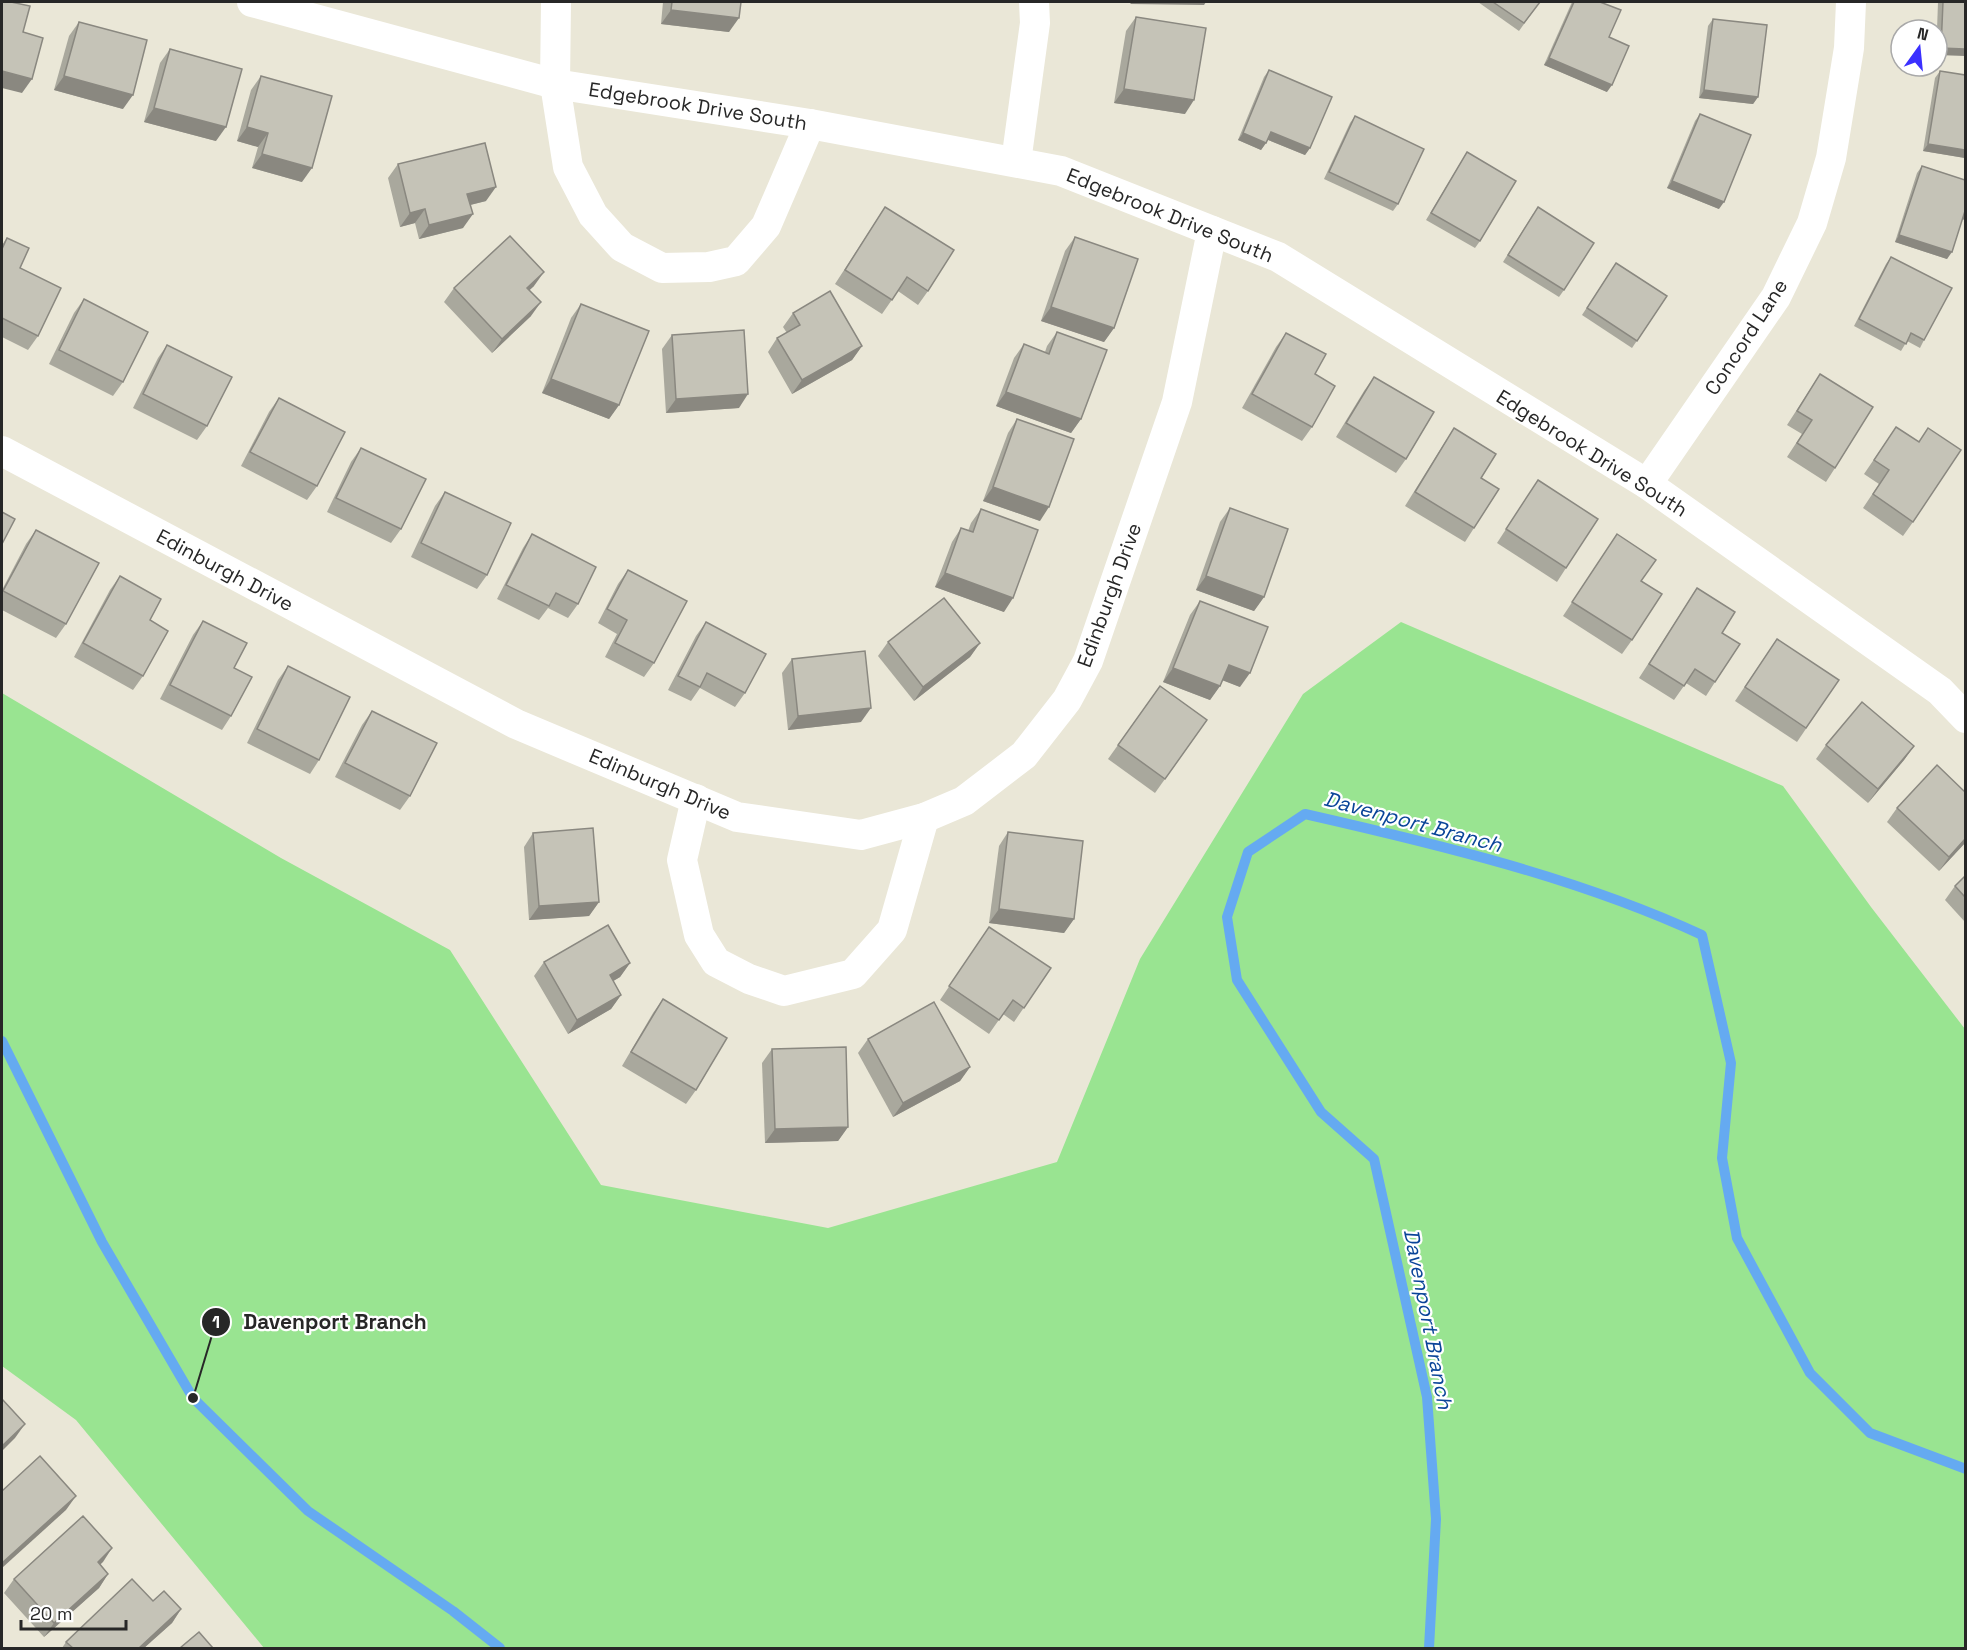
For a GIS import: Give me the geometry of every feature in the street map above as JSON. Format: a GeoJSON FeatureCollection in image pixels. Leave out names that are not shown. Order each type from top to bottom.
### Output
{"type":"FeatureCollection","features":[{"type":"Feature","properties":{"kind":"street","name":"Edgebrook Drive South"},"geometry":{"type":"LineString","coordinates":[[252,2],[324,12],[555,84],[810,124],[1061,171],[1278,257],[1647,484],[1940,691],[1965,718]]}},
{"type":"Feature","properties":{"kind":"street"},"geometry":{"type":"LineString","coordinates":[[556,2],[555,84],[568,167],[593,216],[622,248],[662,268],[709,267],[736,261],[766,226],[810,124]]}},
{"type":"Feature","properties":{"kind":"street"},"geometry":{"type":"LineString","coordinates":[[1016,162],[1035,23],[1034,2]]}},
{"type":"Feature","properties":{"kind":"street","name":"Concord Lane"},"geometry":{"type":"LineString","coordinates":[[1647,484],[1776,297],[1812,223],[1831,158],[1849,48],[1851,2]]}},
{"type":"Feature","properties":{"kind":"street","name":"Edinburgh Drive"},"geometry":{"type":"LineString","coordinates":[[2,451],[516,724],[737,817],[861,835],[924,818],[964,801],[1024,754],[1067,700],[1088,661],[1177,402],[1212,231]]}},
{"type":"Feature","properties":{"kind":"street"},"geometry":{"type":"LineString","coordinates":[[696,799],[682,860],[699,935],[716,962],[749,979],[784,991],[853,974],[892,930],[924,818]]}},
{"type":"Feature","properties":{"kind":"green space"},"geometry":{"type":"Polygon","coordinates":[[[1401,622],[1783,786],[1871,907],[1965,1029],[1965,1648],[264,1648],[76,1420],[2,1366],[2,693],[281,858],[450,950],[601,1185],[828,1228],[1057,1162],[1140,959],[1303,694],[1401,622]]]}},
{"type":"Feature","properties":{"kind":"building"},"geometry":{"type":"Polygon","coordinates":[[[2,2],[30,6],[23,32],[43,38],[32,79],[2,71],[2,2]]]}},
{"type":"Feature","properties":{"kind":"building"},"geometry":{"type":"Polygon","coordinates":[[[672,2],[741,2],[739,18],[671,10],[672,2]]]}},
{"type":"Feature","properties":{"kind":"building"},"geometry":{"type":"Polygon","coordinates":[[[1493,2],[1540,2],[1524,23],[1493,2]]]}},
{"type":"Feature","properties":{"kind":"building"},"geometry":{"type":"Polygon","coordinates":[[[1574,2],[1600,2],[1621,10],[1609,37],[1629,46],[1612,85],[1549,58],[1574,2]]]}},
{"type":"Feature","properties":{"kind":"building"},"geometry":{"type":"Polygon","coordinates":[[[1943,2],[1965,2],[1965,49],[1949,48],[1949,18],[1942,18],[1943,2]]]}},
{"type":"Feature","properties":{"kind":"building"},"geometry":{"type":"Polygon","coordinates":[[[1136,17],[1206,28],[1194,100],[1124,89],[1136,17]]]}},
{"type":"Feature","properties":{"kind":"building"},"geometry":{"type":"Polygon","coordinates":[[[1713,19],[1767,25],[1758,97],[1704,90],[1713,19]]]}},
{"type":"Feature","properties":{"kind":"building"},"geometry":{"type":"Polygon","coordinates":[[[79,22],[147,40],[133,95],[64,76],[79,22]]]}},
{"type":"Feature","properties":{"kind":"building"},"geometry":{"type":"Polygon","coordinates":[[[170,49],[242,69],[226,127],[154,108],[170,49]]]}},
{"type":"Feature","properties":{"kind":"building"},"geometry":{"type":"Polygon","coordinates":[[[1269,70],[1332,97],[1310,148],[1271,132],[1266,143],[1243,133],[1269,70]]]}},
{"type":"Feature","properties":{"kind":"building"},"geometry":{"type":"Polygon","coordinates":[[[1949,72],[1965,75],[1965,150],[1928,144],[1939,78],[1949,78],[1949,72]]]}},
{"type":"Feature","properties":{"kind":"building"},"geometry":{"type":"Polygon","coordinates":[[[261,76],[332,96],[312,168],[262,154],[268,133],[247,127],[261,76]]]}},
{"type":"Feature","properties":{"kind":"building"},"geometry":{"type":"Polygon","coordinates":[[[1700,114],[1751,135],[1724,202],[1672,181],[1700,114]]]}},
{"type":"Feature","properties":{"kind":"building"},"geometry":{"type":"Polygon","coordinates":[[[1355,116],[1424,149],[1398,204],[1329,172],[1355,116]]]}},
{"type":"Feature","properties":{"kind":"building"},"geometry":{"type":"Polygon","coordinates":[[[485,143],[496,187],[467,194],[473,214],[429,225],[425,209],[410,213],[398,164],[485,143]]]}},
{"type":"Feature","properties":{"kind":"building"},"geometry":{"type":"Polygon","coordinates":[[[1467,152],[1516,181],[1480,241],[1431,213],[1467,152]]]}},
{"type":"Feature","properties":{"kind":"building"},"geometry":{"type":"Polygon","coordinates":[[[1922,166],[1965,180],[1965,211],[1952,252],[1899,235],[1922,166]]]}},
{"type":"Feature","properties":{"kind":"building"},"geometry":{"type":"Polygon","coordinates":[[[885,207],[954,250],[928,291],[907,277],[892,300],[845,270],[885,207]]]}},
{"type":"Feature","properties":{"kind":"building"},"geometry":{"type":"Polygon","coordinates":[[[1538,207],[1594,243],[1564,290],[1508,255],[1538,207]]]}},
{"type":"Feature","properties":{"kind":"building"},"geometry":{"type":"Polygon","coordinates":[[[510,236],[544,272],[527,288],[541,302],[502,339],[454,288],[510,236]]]}},
{"type":"Feature","properties":{"kind":"building"},"geometry":{"type":"Polygon","coordinates":[[[1075,237],[1138,259],[1114,328],[1051,307],[1075,237]]]}},
{"type":"Feature","properties":{"kind":"building"},"geometry":{"type":"Polygon","coordinates":[[[7,238],[29,248],[20,268],[61,288],[38,336],[2,318],[2,249],[7,238]]]}},
{"type":"Feature","properties":{"kind":"building"},"geometry":{"type":"Polygon","coordinates":[[[1891,257],[1952,288],[1924,340],[1911,333],[1906,344],[1859,319],[1891,257]]]}},
{"type":"Feature","properties":{"kind":"building"},"geometry":{"type":"Polygon","coordinates":[[[1616,263],[1667,296],[1637,341],[1587,308],[1616,263]]]}},
{"type":"Feature","properties":{"kind":"building"},"geometry":{"type":"Polygon","coordinates":[[[830,291],[862,346],[802,380],[777,338],[800,325],[793,313],[830,291]]]}},
{"type":"Feature","properties":{"kind":"building"},"geometry":{"type":"Polygon","coordinates":[[[84,299],[148,332],[123,382],[59,350],[84,299]]]}},
{"type":"Feature","properties":{"kind":"building"},"geometry":{"type":"Polygon","coordinates":[[[581,304],[649,331],[619,405],[551,379],[581,304]]]}},
{"type":"Feature","properties":{"kind":"building"},"geometry":{"type":"Polygon","coordinates":[[[744,330],[748,394],[676,399],[672,335],[744,330]]]}},
{"type":"Feature","properties":{"kind":"building"},"geometry":{"type":"Polygon","coordinates":[[[1057,332],[1107,350],[1081,419],[1006,392],[1024,344],[1049,354],[1057,332]]]}},
{"type":"Feature","properties":{"kind":"building"},"geometry":{"type":"Polygon","coordinates":[[[1286,333],[1326,354],[1315,374],[1335,386],[1312,427],[1252,394],[1286,333]]]}},
{"type":"Feature","properties":{"kind":"building"},"geometry":{"type":"Polygon","coordinates":[[[167,345],[232,377],[207,426],[143,394],[167,345]]]}},
{"type":"Feature","properties":{"kind":"building"},"geometry":{"type":"Polygon","coordinates":[[[1820,374],[1873,407],[1835,468],[1797,443],[1812,420],[1797,411],[1820,374]]]}},
{"type":"Feature","properties":{"kind":"building"},"geometry":{"type":"Polygon","coordinates":[[[1374,377],[1434,412],[1406,459],[1346,423],[1374,377]]]}},
{"type":"Feature","properties":{"kind":"building"},"geometry":{"type":"Polygon","coordinates":[[[279,398],[345,432],[317,486],[250,452],[279,398]]]}},
{"type":"Feature","properties":{"kind":"building"},"geometry":{"type":"Polygon","coordinates":[[[1017,419],[1074,439],[1049,507],[993,487],[1017,419]]]}},
{"type":"Feature","properties":{"kind":"building"},"geometry":{"type":"Polygon","coordinates":[[[1896,427],[1919,442],[1928,428],[1961,450],[1913,522],[1873,494],[1889,470],[1874,460],[1896,427]]]}},
{"type":"Feature","properties":{"kind":"building"},"geometry":{"type":"Polygon","coordinates":[[[1454,428],[1496,454],[1481,478],[1499,489],[1474,528],[1415,492],[1454,428]]]}},
{"type":"Feature","properties":{"kind":"building"},"geometry":{"type":"Polygon","coordinates":[[[361,448],[426,479],[401,529],[336,498],[361,448]]]}},
{"type":"Feature","properties":{"kind":"building"},"geometry":{"type":"Polygon","coordinates":[[[1538,480],[1598,519],[1566,568],[1506,529],[1538,480]]]}},
{"type":"Feature","properties":{"kind":"building"},"geometry":{"type":"Polygon","coordinates":[[[445,492],[511,523],[487,575],[421,543],[445,492]]]}},
{"type":"Feature","properties":{"kind":"building"},"geometry":{"type":"Polygon","coordinates":[[[1230,508],[1288,529],[1264,597],[1206,576],[1230,508]]]}},
{"type":"Feature","properties":{"kind":"building"},"geometry":{"type":"Polygon","coordinates":[[[981,509],[1038,530],[1013,598],[945,573],[961,528],[973,532],[981,509]]]}},
{"type":"Feature","properties":{"kind":"building"},"geometry":{"type":"Polygon","coordinates":[[[2,512],[15,519],[2,544],[2,512]]]}},
{"type":"Feature","properties":{"kind":"building"},"geometry":{"type":"Polygon","coordinates":[[[36,530],[99,563],[66,624],[3,591],[36,530]]]}},
{"type":"Feature","properties":{"kind":"building"},"geometry":{"type":"Polygon","coordinates":[[[532,534],[596,567],[578,604],[556,593],[549,606],[506,585],[532,534]]]}},
{"type":"Feature","properties":{"kind":"building"},"geometry":{"type":"Polygon","coordinates":[[[1617,534],[1656,560],[1641,581],[1662,594],[1632,640],[1572,602],[1617,534]]]}},
{"type":"Feature","properties":{"kind":"building"},"geometry":{"type":"Polygon","coordinates":[[[628,570],[687,601],[654,663],[615,643],[627,620],[607,609],[628,570]]]}},
{"type":"Feature","properties":{"kind":"building"},"geometry":{"type":"Polygon","coordinates":[[[120,576],[161,599],[150,620],[168,631],[143,676],[83,643],[120,576]]]}},
{"type":"Feature","properties":{"kind":"building"},"geometry":{"type":"Polygon","coordinates":[[[1697,588],[1735,612],[1722,633],[1740,644],[1715,682],[1695,669],[1684,686],[1649,664],[1697,588]]]}},
{"type":"Feature","properties":{"kind":"building"},"geometry":{"type":"Polygon","coordinates":[[[944,598],[980,643],[923,687],[888,642],[944,598]]]}},
{"type":"Feature","properties":{"kind":"building"},"geometry":{"type":"Polygon","coordinates":[[[1200,601],[1268,627],[1250,673],[1229,665],[1220,686],[1173,668],[1200,601]]]}},
{"type":"Feature","properties":{"kind":"building"},"geometry":{"type":"Polygon","coordinates":[[[203,621],[247,643],[234,668],[252,677],[231,716],[170,685],[203,621]]]}},
{"type":"Feature","properties":{"kind":"building"},"geometry":{"type":"Polygon","coordinates":[[[706,622],[766,654],[745,693],[707,673],[700,687],[678,676],[706,622]]]}},
{"type":"Feature","properties":{"kind":"building"},"geometry":{"type":"Polygon","coordinates":[[[1777,639],[1839,680],[1806,728],[1745,687],[1777,639]]]}},
{"type":"Feature","properties":{"kind":"building"},"geometry":{"type":"Polygon","coordinates":[[[865,651],[871,708],[798,716],[792,659],[865,651]]]}},
{"type":"Feature","properties":{"kind":"building"},"geometry":{"type":"Polygon","coordinates":[[[288,666],[350,697],[319,760],[257,729],[288,666]]]}},
{"type":"Feature","properties":{"kind":"building"},"geometry":{"type":"Polygon","coordinates":[[[1160,686],[1207,720],[1165,779],[1118,745],[1160,686]]]}},
{"type":"Feature","properties":{"kind":"building"},"geometry":{"type":"Polygon","coordinates":[[[1862,702],[1914,746],[1878,789],[1826,745],[1862,702]]]}},
{"type":"Feature","properties":{"kind":"building"},"geometry":{"type":"Polygon","coordinates":[[[372,711],[437,743],[410,796],[345,763],[372,711]]]}},
{"type":"Feature","properties":{"kind":"building"},"geometry":{"type":"Polygon","coordinates":[[[1937,765],[1965,792],[1965,839],[1949,857],[1897,808],[1937,765]]]}},
{"type":"Feature","properties":{"kind":"building"},"geometry":{"type":"Polygon","coordinates":[[[593,828],[599,902],[539,906],[533,833],[593,828]]]}},
{"type":"Feature","properties":{"kind":"building"},"geometry":{"type":"Polygon","coordinates":[[[1008,832],[1083,841],[1074,919],[999,909],[1008,832]]]}},
{"type":"Feature","properties":{"kind":"building"},"geometry":{"type":"Polygon","coordinates":[[[1965,876],[1965,897],[1955,886],[1965,876]]]}},
{"type":"Feature","properties":{"kind":"building"},"geometry":{"type":"Polygon","coordinates":[[[608,925],[630,963],[610,975],[621,995],[577,1020],[544,962],[608,925]]]}},
{"type":"Feature","properties":{"kind":"building"},"geometry":{"type":"Polygon","coordinates":[[[989,927],[1051,968],[1024,1008],[1013,1000],[999,1020],[949,986],[989,927]]]}},
{"type":"Feature","properties":{"kind":"building"},"geometry":{"type":"Polygon","coordinates":[[[663,999],[727,1038],[696,1090],[631,1052],[663,999]]]}},
{"type":"Feature","properties":{"kind":"building"},"geometry":{"type":"Polygon","coordinates":[[[934,1002],[970,1067],[903,1103],[868,1039],[934,1002]]]}},
{"type":"Feature","properties":{"kind":"building"},"geometry":{"type":"Polygon","coordinates":[[[846,1047],[848,1127],[775,1129],[772,1049],[846,1047]]]}},
{"type":"Feature","properties":{"kind":"building"},"geometry":{"type":"Polygon","coordinates":[[[2,1399],[25,1424],[2,1446],[2,1399]]]}},
{"type":"Feature","properties":{"kind":"building"},"geometry":{"type":"Polygon","coordinates":[[[40,1456],[76,1496],[2,1563],[2,1491],[40,1456]]]}},
{"type":"Feature","properties":{"kind":"building"},"geometry":{"type":"Polygon","coordinates":[[[83,1516],[112,1548],[98,1562],[108,1574],[54,1623],[14,1579],[83,1516]]]}},
{"type":"Feature","properties":{"kind":"building"},"geometry":{"type":"Polygon","coordinates":[[[132,1579],[153,1601],[164,1591],[181,1609],[139,1648],[73,1648],[66,1642],[132,1579]]]}},
{"type":"Feature","properties":{"kind":"building"},"geometry":{"type":"Polygon","coordinates":[[[199,1632],[213,1648],[180,1648],[199,1632]]]}},
{"type":"Feature","properties":{"kind":"waterway","name":"Davenport Branch"},"geometry":{"type":"LineString","coordinates":[[1429,1648],[1436,1519],[1427,1397],[1374,1159],[1321,1112],[1237,980],[1227,917],[1248,852],[1305,814],[1507,864],[1607,896],[1702,935],[1731,1063],[1722,1158],[1737,1238],[1810,1373],[1870,1433],[1966,1469]]}},
{"type":"Feature","properties":{"kind":"waterway","name":"Davenport Branch"},"geometry":{"type":"LineString","coordinates":[[2,1041],[102,1242],[193,1398],[308,1511],[453,1611],[500,1648]]}},
{"type":"Feature","properties":{"kind":"place","name":"Davenport Branch"},"geometry":{"type":"Point","coordinates":[193,1398]}}]}
